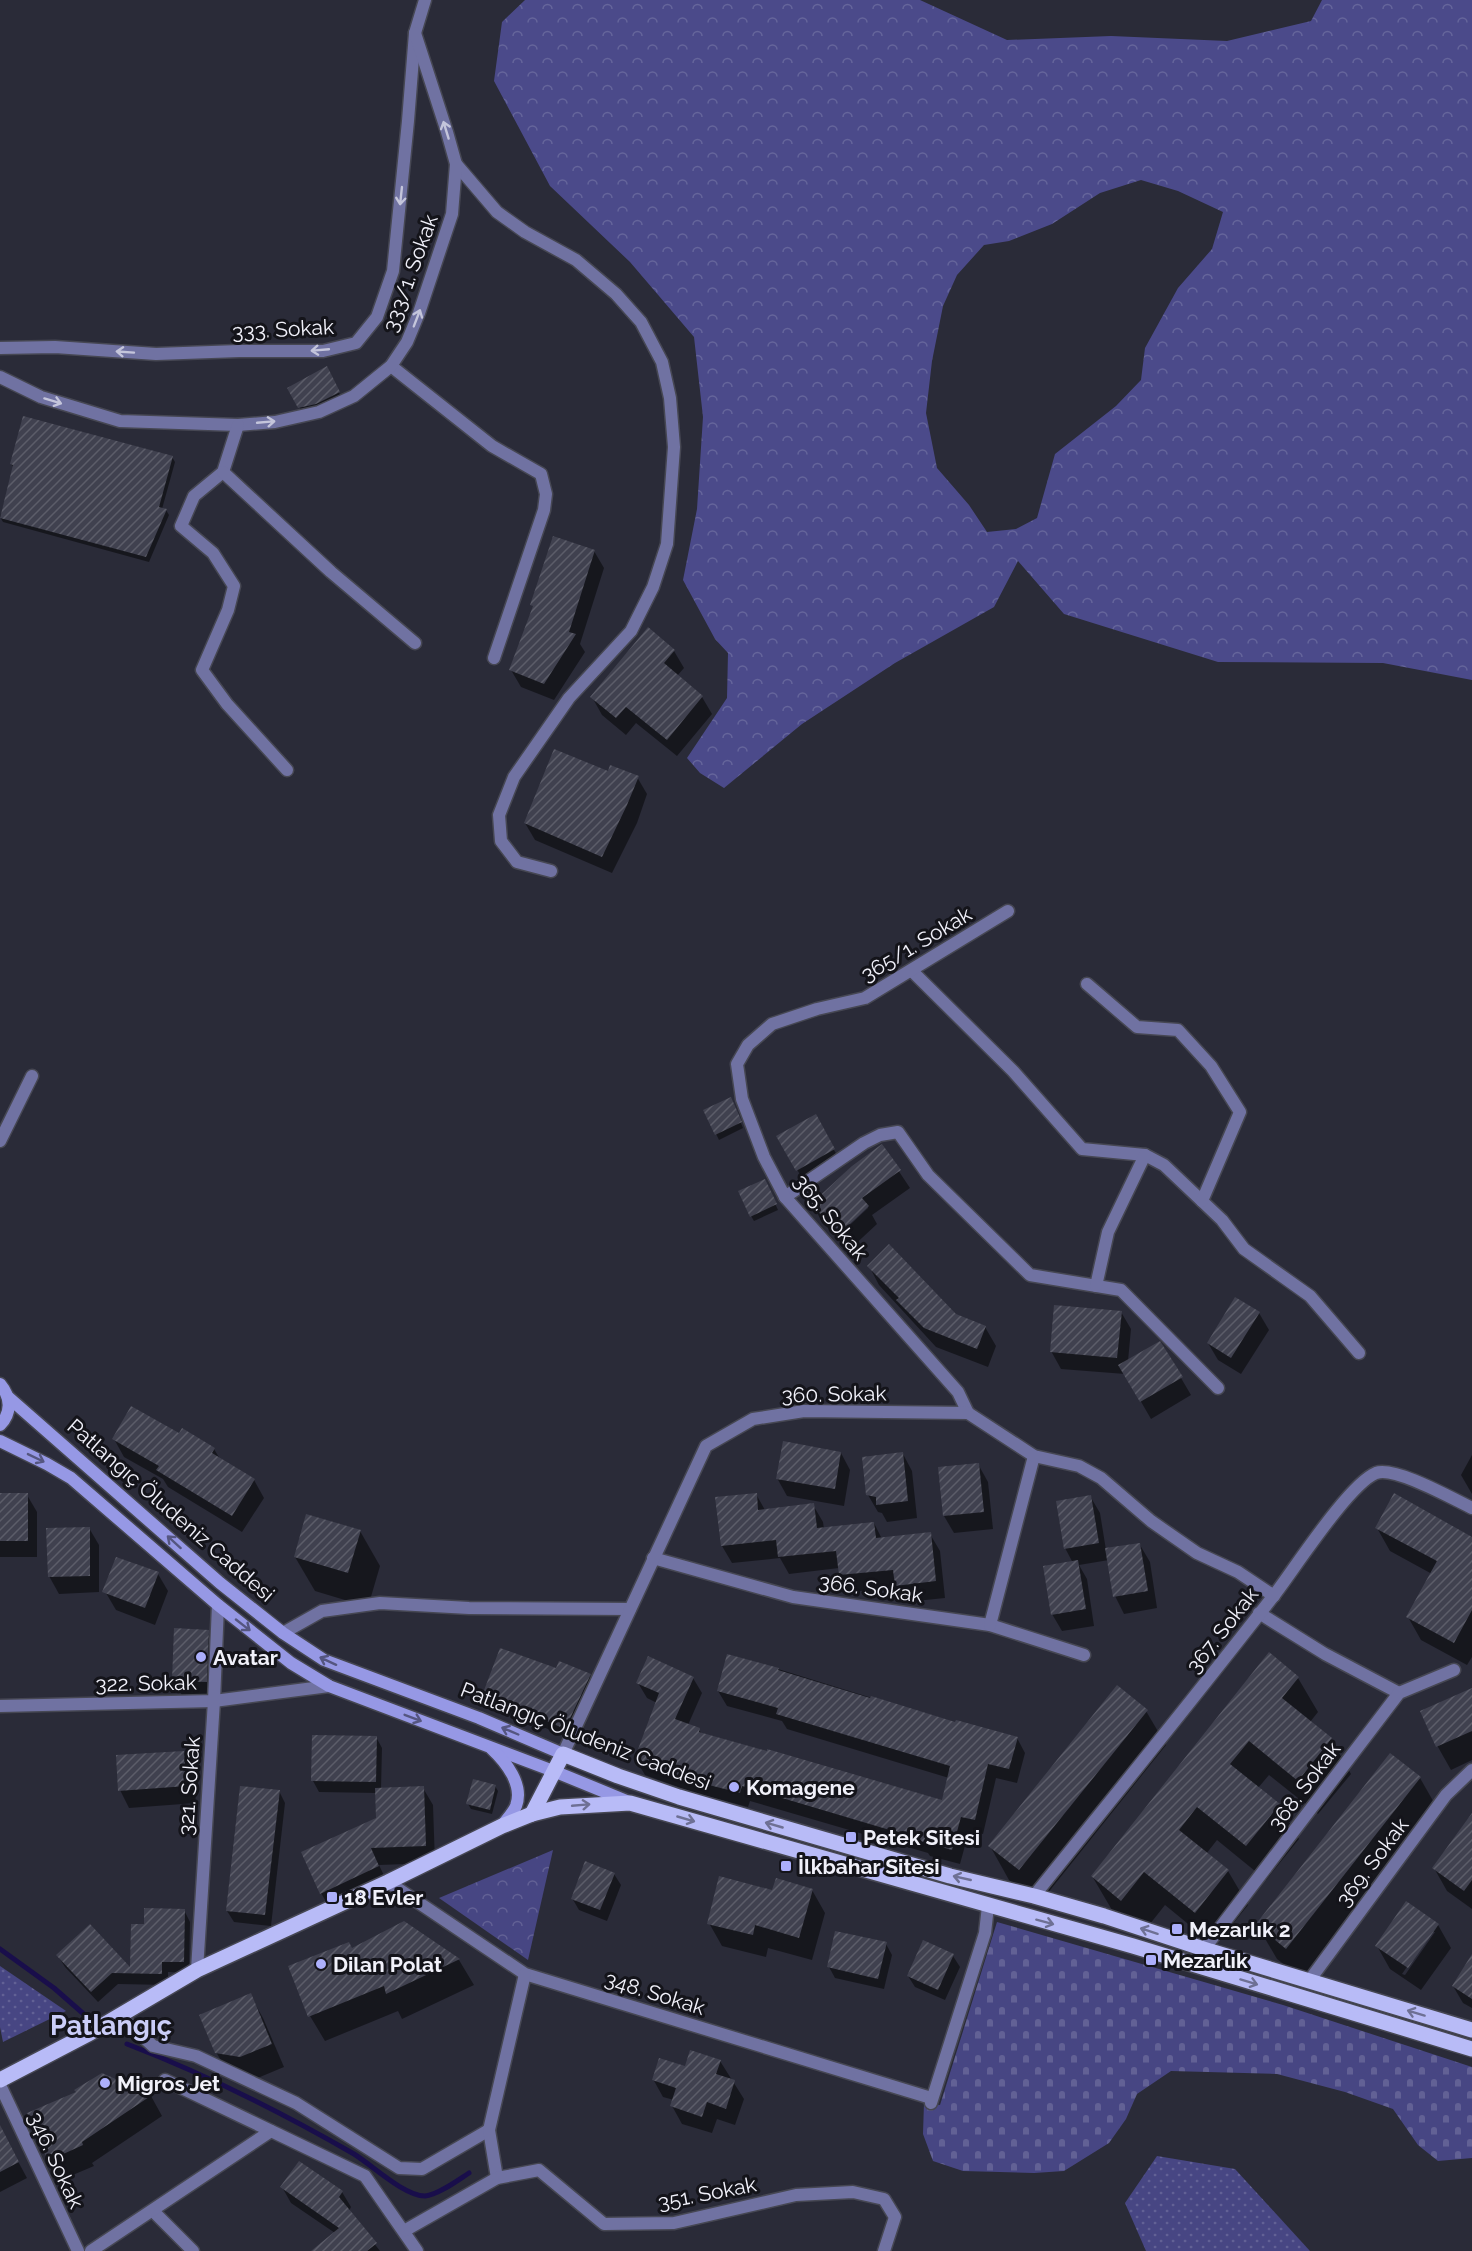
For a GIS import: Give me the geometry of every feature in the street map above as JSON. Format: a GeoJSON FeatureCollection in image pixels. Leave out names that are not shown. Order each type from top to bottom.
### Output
{"type":"FeatureCollection","features":[{"type":"Feature","properties":{"kind":"main road","name":"Patlangıç Öludeniz Caddesi"},"geometry":{"type":"LineString","coordinates":[[0,1384],[8,1397],[220,1583],[284,1633],[324,1660],[479,1718],[618,1776],[678,1797],[950,1876],[1104,1916],[1204,1949],[1472,2030]]}},
{"type":"Feature","properties":{"kind":"main road"},"geometry":{"type":"LineString","coordinates":[[0,1425],[8,1414],[8,1397]]}},
{"type":"Feature","properties":{"kind":"main road","name":"Patlangıç Öludeniz Caddesi"},"geometry":{"type":"LineString","coordinates":[[0,1441],[71,1478],[218,1605],[291,1663],[329,1686],[556,1772],[630,1803],[1133,1946],[1472,2049]]}},
{"type":"Feature","properties":{"kind":"main road"},"geometry":{"type":"LineString","coordinates":[[489,1746],[509,1769],[518,1795],[516,1805],[502,1826]]}},
{"type":"Feature","properties":{"kind":"main road","name":"360. Sokak"},"geometry":{"type":"LineString","coordinates":[[532,1814],[564,1754]]}},
{"type":"Feature","properties":{"kind":"main road"},"geometry":{"type":"LineString","coordinates":[[0,2080],[197,1970],[388,1882],[502,1826],[532,1814],[582,1805],[630,1803]]}},
{"type":"Feature","properties":{"kind":"street","name":"333. Sokak"},"geometry":{"type":"LineString","coordinates":[[0,348],[56,347],[156,354],[323,351],[356,343],[377,317],[393,271],[415,33],[425,0]]}},
{"type":"Feature","properties":{"kind":"street","name":"333/1. Sokak"},"geometry":{"type":"LineString","coordinates":[[0,377],[41,397],[120,421],[238,425],[275,422],[319,412],[354,396],[391,366],[407,342],[419,313],[452,214],[456,164],[415,33]]}},
{"type":"Feature","properties":{"kind":"street"},"geometry":{"type":"LineString","coordinates":[[456,164],[496,212],[525,232],[576,261],[616,294],[641,322],[662,362],[670,398],[674,447],[667,544],[653,587],[631,631],[569,698],[514,777],[499,815],[501,841],[517,862],[551,871]]}},
{"type":"Feature","properties":{"kind":"street"},"geometry":{"type":"LineString","coordinates":[[391,366],[492,446],[541,474],[546,494],[544,510],[494,658]]}},
{"type":"Feature","properties":{"kind":"street"},"geometry":{"type":"LineString","coordinates":[[238,425],[223,472],[194,496],[181,526],[213,554],[234,586],[228,610],[202,670],[227,704],[288,770]]}},
{"type":"Feature","properties":{"kind":"street"},"geometry":{"type":"LineString","coordinates":[[223,472],[331,573],[415,643]]}},
{"type":"Feature","properties":{"kind":"street","name":"365/1. Sokak"},"geometry":{"type":"LineString","coordinates":[[772,1023],[817,1009],[865,998],[1008,911]]}},
{"type":"Feature","properties":{"kind":"street"},"geometry":{"type":"LineString","coordinates":[[912,971],[1013,1071],[1082,1149],[1145,1155],[1164,1165],[1222,1220],[1244,1249],[1310,1296],[1359,1353]]}},
{"type":"Feature","properties":{"kind":"street"},"geometry":{"type":"LineString","coordinates":[[1087,984],[1137,1027],[1178,1030],[1210,1066],[1240,1112],[1203,1201]]}},
{"type":"Feature","properties":{"kind":"street","name":"365. Sokak"},"geometry":{"type":"LineString","coordinates":[[772,1023],[748,1045],[737,1064],[742,1099],[764,1157],[785,1197],[958,1392],[968,1413]]}},
{"type":"Feature","properties":{"kind":"street"},"geometry":{"type":"LineString","coordinates":[[0,1141],[32,1076]]}},
{"type":"Feature","properties":{"kind":"street"},"geometry":{"type":"LineString","coordinates":[[785,1197],[864,1143],[880,1135],[898,1132],[928,1175],[1030,1275],[1121,1290],[1218,1388]]}},
{"type":"Feature","properties":{"kind":"street"},"geometry":{"type":"LineString","coordinates":[[1096,1286],[1108,1232],[1145,1155]]}},
{"type":"Feature","properties":{"kind":"street","name":"360. Sokak"},"geometry":{"type":"LineString","coordinates":[[564,1754],[706,1446],[753,1419],[804,1411],[968,1413]]}},
{"type":"Feature","properties":{"kind":"street"},"geometry":{"type":"LineString","coordinates":[[968,1413],[1034,1456],[1079,1466],[1101,1478],[1151,1521],[1197,1553],[1238,1572],[1274,1596]]}},
{"type":"Feature","properties":{"kind":"street"},"geometry":{"type":"LineString","coordinates":[[990,1625],[1034,1456]]}},
{"type":"Feature","properties":{"kind":"street","name":"367. Sokak"},"geometry":{"type":"LineString","coordinates":[[1034,1896],[1274,1596],[1324,1526],[1358,1487],[1376,1473],[1396,1472],[1472,1509]]}},
{"type":"Feature","properties":{"kind":"street","name":"366. Sokak"},"geometry":{"type":"LineString","coordinates":[[653,1558],[793,1597],[990,1625],[1084,1655]]}},
{"type":"Feature","properties":{"kind":"street"},"geometry":{"type":"LineString","coordinates":[[284,1633],[322,1611],[380,1603],[469,1608],[630,1609]]}},
{"type":"Feature","properties":{"kind":"street","name":"321. Sokak"},"geometry":{"type":"LineString","coordinates":[[197,1970],[218,1605]]}},
{"type":"Feature","properties":{"kind":"street"},"geometry":{"type":"LineString","coordinates":[[1259,1613],[1325,1654],[1399,1693],[1454,1670]]}},
{"type":"Feature","properties":{"kind":"street","name":"322. Sokak"},"geometry":{"type":"LineString","coordinates":[[0,1707],[214,1701],[329,1686]]}},
{"type":"Feature","properties":{"kind":"street","name":"368. Sokak"},"geometry":{"type":"LineString","coordinates":[[1204,1949],[1399,1693]]}},
{"type":"Feature","properties":{"kind":"street","name":"369. Sokak"},"geometry":{"type":"LineString","coordinates":[[1309,1981],[1446,1796],[1472,1770]]}},
{"type":"Feature","properties":{"kind":"street","name":"348. Sokak"},"geometry":{"type":"LineString","coordinates":[[388,1882],[525,1974],[931,2101],[985,1933],[988,1906]]}},
{"type":"Feature","properties":{"kind":"street"},"geometry":{"type":"LineString","coordinates":[[497,2178],[489,2130],[525,1974]]}},
{"type":"Feature","properties":{"kind":"street"},"geometry":{"type":"LineString","coordinates":[[119,2015],[153,2046],[196,2056],[296,2103],[399,2168],[422,2169],[489,2130]]}},
{"type":"Feature","properties":{"kind":"street"},"geometry":{"type":"LineString","coordinates":[[165,2080],[365,2176],[417,2251]]}},
{"type":"Feature","properties":{"kind":"street","name":"346. Sokak"},"geometry":{"type":"LineString","coordinates":[[0,2085],[78,2251]]}},
{"type":"Feature","properties":{"kind":"street"},"geometry":{"type":"LineString","coordinates":[[91,2251],[271,2131]]}},
{"type":"Feature","properties":{"kind":"street","name":"351. Sokak"},"geometry":{"type":"LineString","coordinates":[[404,2231],[497,2178],[539,2170],[604,2224],[674,2223],[796,2195],[853,2192],[884,2199],[895,2217],[884,2251]]}},
{"type":"Feature","properties":{"kind":"street"},"geometry":{"type":"LineString","coordinates":[[153,2211],[193,2251]]}},
{"type":"Feature","properties":{"kind":"green space"},"geometry":{"type":"Polygon","coordinates":[[[525,0],[920,0],[1007,40],[1111,36],[1227,41],[1311,21],[1322,0],[1472,0],[1472,680],[1383,663],[1218,662],[1064,614],[1018,561],[994,607],[895,663],[802,724],[724,788],[700,773],[687,758],[727,698],[728,653],[715,639],[683,580],[697,509],[703,417],[694,337],[630,262],[550,186],[494,81],[502,22],[525,0]],[[1141,180],[1100,193],[1052,224],[1009,241],[984,245],[957,275],[943,306],[932,361],[926,413],[937,468],[969,505],[987,532],[1016,529],[1037,518],[1055,454],[1116,406],[1141,380],[1145,348],[1178,288],[1212,249],[1223,212],[1178,191],[1141,180]]]}},
{"type":"Feature","properties":{"kind":"green space"},"geometry":{"type":"Polygon","coordinates":[[[553,1850],[528,1960],[439,1898],[553,1850]]]}},
{"type":"Feature","properties":{"kind":"green space"},"geometry":{"type":"Polygon","coordinates":[[[997,1922],[1283,2005],[1472,2067],[1472,2158],[1438,2161],[1418,2145],[1393,2109],[1345,2092],[1277,2074],[1171,2071],[1137,2094],[1126,2119],[1109,2143],[1064,2171],[1034,2173],[963,2171],[933,2161],[923,2134],[924,2103],[940,2105],[997,1922]]]}},
{"type":"Feature","properties":{"kind":"green space"},"geometry":{"type":"Polygon","coordinates":[[[0,1966],[66,2011],[3,2042],[0,2027],[0,1966]]]}},
{"type":"Feature","properties":{"kind":"green space"},"geometry":{"type":"Polygon","coordinates":[[[1157,2156],[1235,2169],[1310,2251],[1146,2251],[1125,2203],[1157,2156]]]}},
{"type":"Feature","properties":{"kind":"building"},"geometry":{"type":"Polygon","coordinates":[[[327,366],[340,392],[316,404],[298,408],[287,388],[327,366]]]}},
{"type":"Feature","properties":{"kind":"building"},"geometry":{"type":"Polygon","coordinates":[[[23,416],[173,456],[159,507],[167,509],[146,557],[0,518],[13,465],[10,464],[23,416]]]}},
{"type":"Feature","properties":{"kind":"building"},"geometry":{"type":"Polygon","coordinates":[[[553,536],[595,550],[569,632],[576,634],[544,684],[509,670],[533,606],[530,605],[553,536]]]}},
{"type":"Feature","properties":{"kind":"building"},"geometry":{"type":"Polygon","coordinates":[[[648,627],[675,650],[664,663],[703,696],[667,740],[626,707],[616,718],[590,697],[648,627]]]}},
{"type":"Feature","properties":{"kind":"building"},"geometry":{"type":"Polygon","coordinates":[[[554,749],[608,771],[610,765],[639,776],[602,857],[524,823],[554,749]]]}},
{"type":"Feature","properties":{"kind":"building"},"geometry":{"type":"Polygon","coordinates":[[[731,1097],[742,1122],[715,1135],[703,1110],[731,1097]]]}},
{"type":"Feature","properties":{"kind":"building"},"geometry":{"type":"Polygon","coordinates":[[[816,1114],[835,1149],[796,1171],[776,1136],[816,1114]]]}},
{"type":"Feature","properties":{"kind":"building"},"geometry":{"type":"Polygon","coordinates":[[[882,1144],[901,1170],[862,1198],[869,1206],[839,1234],[811,1204],[852,1166],[882,1144]]]}},
{"type":"Feature","properties":{"kind":"building"},"geometry":{"type":"Polygon","coordinates":[[[765,1179],[777,1204],[750,1217],[738,1191],[765,1179]]]}},
{"type":"Feature","properties":{"kind":"building"},"geometry":{"type":"Polygon","coordinates":[[[889,1244],[956,1314],[986,1326],[977,1349],[924,1328],[896,1300],[899,1298],[867,1266],[889,1244]]]}},
{"type":"Feature","properties":{"kind":"building"},"geometry":{"type":"Polygon","coordinates":[[[1235,1297],[1260,1312],[1231,1358],[1207,1343],[1235,1297]]]}},
{"type":"Feature","properties":{"kind":"building"},"geometry":{"type":"Polygon","coordinates":[[[1054,1305],[1122,1311],[1117,1358],[1050,1352],[1054,1305]]]}},
{"type":"Feature","properties":{"kind":"building"},"geometry":{"type":"Polygon","coordinates":[[[1160,1341],[1183,1377],[1140,1402],[1118,1365],[1160,1341]]]}},
{"type":"Feature","properties":{"kind":"building"},"geometry":{"type":"Polygon","coordinates":[[[131,1406],[179,1433],[182,1428],[215,1448],[212,1453],[255,1479],[232,1516],[156,1470],[159,1466],[112,1439],[131,1406]]]}},
{"type":"Feature","properties":{"kind":"building"},"geometry":{"type":"Polygon","coordinates":[[[783,1441],[841,1452],[835,1489],[776,1479],[783,1441]]]}},
{"type":"Feature","properties":{"kind":"building"},"geometry":{"type":"Polygon","coordinates":[[[903,1452],[908,1501],[876,1505],[876,1497],[866,1495],[862,1457],[903,1452]]]}},
{"type":"Feature","properties":{"kind":"building"},"geometry":{"type":"Polygon","coordinates":[[[979,1463],[984,1512],[943,1516],[938,1467],[979,1463]]]}},
{"type":"Feature","properties":{"kind":"building"},"geometry":{"type":"Polygon","coordinates":[[[0,1493],[28,1493],[28,1541],[0,1541],[0,1493]]]}},
{"type":"Feature","properties":{"kind":"building"},"geometry":{"type":"Polygon","coordinates":[[[757,1493],[758,1510],[814,1503],[817,1528],[874,1522],[876,1538],[931,1532],[936,1581],[895,1586],[893,1570],[839,1575],[836,1551],[778,1557],[776,1540],[721,1546],[715,1497],[757,1493]]]}},
{"type":"Feature","properties":{"kind":"building"},"geometry":{"type":"Polygon","coordinates":[[[1394,1493],[1472,1537],[1472,1610],[1454,1643],[1406,1617],[1437,1561],[1375,1528],[1394,1493]]]}},
{"type":"Feature","properties":{"kind":"building"},"geometry":{"type":"Polygon","coordinates":[[[1091,1495],[1099,1543],[1064,1549],[1056,1501],[1091,1495]]]}},
{"type":"Feature","properties":{"kind":"building"},"geometry":{"type":"Polygon","coordinates":[[[306,1514],[361,1530],[348,1573],[294,1557],[306,1514]]]}},
{"type":"Feature","properties":{"kind":"building"},"geometry":{"type":"Polygon","coordinates":[[[90,1527],[90,1576],[48,1577],[46,1528],[90,1527]]]}},
{"type":"Feature","properties":{"kind":"building"},"geometry":{"type":"Polygon","coordinates":[[[1140,1543],[1148,1591],[1113,1597],[1105,1548],[1140,1543]]]}},
{"type":"Feature","properties":{"kind":"building"},"geometry":{"type":"Polygon","coordinates":[[[116,1557],[159,1572],[145,1608],[102,1592],[116,1557]]]}},
{"type":"Feature","properties":{"kind":"building"},"geometry":{"type":"Polygon","coordinates":[[[1078,1560],[1086,1609],[1051,1615],[1043,1566],[1078,1560]]]}},
{"type":"Feature","properties":{"kind":"building"},"geometry":{"type":"Polygon","coordinates":[[[174,1628],[209,1630],[207,1682],[172,1681],[174,1628]]]}},
{"type":"Feature","properties":{"kind":"building"},"geometry":{"type":"Polygon","coordinates":[[[500,1648],[556,1668],[559,1661],[591,1674],[565,1729],[535,1716],[536,1712],[483,1693],[500,1648]]]}},
{"type":"Feature","properties":{"kind":"building"},"geometry":{"type":"Polygon","coordinates":[[[1269,1652],[1299,1677],[1282,1698],[1332,1738],[1298,1781],[1249,1741],[1230,1764],[1280,1804],[1246,1846],[1197,1807],[1179,1830],[1229,1870],[1195,1913],[1144,1872],[1121,1901],[1091,1876],[1269,1652]]]}},
{"type":"Feature","properties":{"kind":"building"},"geometry":{"type":"Polygon","coordinates":[[[727,1654],[779,1668],[778,1670],[870,1698],[871,1696],[955,1722],[956,1720],[1018,1737],[1009,1769],[988,1764],[975,1820],[961,1817],[952,1850],[742,1786],[740,1793],[682,1778],[634,1760],[659,1693],[636,1683],[648,1656],[694,1677],[675,1719],[700,1728],[699,1732],[767,1751],[767,1749],[942,1800],[950,1766],[776,1714],[778,1708],[717,1691],[727,1654]]]}},
{"type":"Feature","properties":{"kind":"building"},"geometry":{"type":"Polygon","coordinates":[[[1117,1685],[1148,1710],[1019,1870],[988,1846],[1117,1685]]]}},
{"type":"Feature","properties":{"kind":"building"},"geometry":{"type":"Polygon","coordinates":[[[1472,1688],[1472,1731],[1436,1747],[1420,1711],[1472,1688]]]}},
{"type":"Feature","properties":{"kind":"building"},"geometry":{"type":"Polygon","coordinates":[[[312,1735],[377,1736],[376,1782],[311,1781],[312,1735]]]}},
{"type":"Feature","properties":{"kind":"building"},"geometry":{"type":"Polygon","coordinates":[[[184,1751],[187,1786],[118,1791],[116,1755],[184,1751]]]}},
{"type":"Feature","properties":{"kind":"building"},"geometry":{"type":"Polygon","coordinates":[[[1390,1753],[1421,1777],[1286,1949],[1256,1924],[1390,1753]]]}},
{"type":"Feature","properties":{"kind":"building"},"geometry":{"type":"Polygon","coordinates":[[[473,1779],[496,1785],[490,1810],[466,1804],[473,1779]]]}},
{"type":"Feature","properties":{"kind":"building"},"geometry":{"type":"Polygon","coordinates":[[[240,1786],[280,1790],[265,1915],[226,1911],[240,1786]]]}},
{"type":"Feature","properties":{"kind":"building"},"geometry":{"type":"Polygon","coordinates":[[[424,1786],[426,1846],[371,1848],[379,1866],[320,1894],[301,1852],[376,1818],[375,1788],[424,1786]]]}},
{"type":"Feature","properties":{"kind":"building"},"geometry":{"type":"Polygon","coordinates":[[[1472,1813],[1472,1880],[1464,1891],[1432,1868],[1472,1813]]]}},
{"type":"Feature","properties":{"kind":"building"},"geometry":{"type":"Polygon","coordinates":[[[585,1861],[615,1873],[600,1910],[571,1899],[585,1861]]]}},
{"type":"Feature","properties":{"kind":"building"},"geometry":{"type":"Polygon","coordinates":[[[719,1876],[772,1890],[776,1878],[813,1889],[799,1938],[755,1925],[753,1935],[707,1924],[719,1876]]]}},
{"type":"Feature","properties":{"kind":"building"},"geometry":{"type":"Polygon","coordinates":[[[1406,1901],[1439,1924],[1408,1968],[1375,1946],[1406,1901]]]}},
{"type":"Feature","properties":{"kind":"building"},"geometry":{"type":"Polygon","coordinates":[[[144,1908],[185,1909],[184,1962],[162,1962],[162,1974],[112,1973],[91,1992],[56,1955],[90,1924],[130,1967],[131,1924],[144,1924],[144,1908]]]}},
{"type":"Feature","properties":{"kind":"building"},"geometry":{"type":"Polygon","coordinates":[[[404,1921],[460,1959],[386,1994],[384,1986],[308,2017],[288,1966],[349,1942],[352,1948],[404,1921]]]}},
{"type":"Feature","properties":{"kind":"building"},"geometry":{"type":"Polygon","coordinates":[[[835,1931],[887,1942],[878,1979],[827,1967],[835,1931]]]}},
{"type":"Feature","properties":{"kind":"building"},"geometry":{"type":"Polygon","coordinates":[[[923,1940],[954,1954],[938,1990],[907,1976],[923,1940]]]}},
{"type":"Feature","properties":{"kind":"building"},"geometry":{"type":"Polygon","coordinates":[[[1472,1954],[1472,1999],[1452,1986],[1472,1954]]]}},
{"type":"Feature","properties":{"kind":"building"},"geometry":{"type":"Polygon","coordinates":[[[251,1993],[272,2044],[240,2057],[215,2053],[199,2015],[251,1993]]]}},
{"type":"Feature","properties":{"kind":"building"},"geometry":{"type":"Polygon","coordinates":[[[690,2050],[721,2060],[716,2074],[735,2080],[726,2109],[707,2102],[702,2117],[670,2106],[676,2088],[652,2080],[659,2058],[685,2066],[690,2050]]]}},
{"type":"Feature","properties":{"kind":"building"},"geometry":{"type":"Polygon","coordinates":[[[102,2073],[152,2095],[82,2142],[83,2145],[48,2161],[27,2113],[76,2092],[74,2090],[102,2073]]]}},
{"type":"Feature","properties":{"kind":"building"},"geometry":{"type":"Polygon","coordinates":[[[0,2125],[19,2162],[0,2172],[0,2125]]]}},
{"type":"Feature","properties":{"kind":"building"},"geometry":{"type":"Polygon","coordinates":[[[299,2161],[343,2191],[339,2197],[377,2243],[367,2251],[311,2251],[339,2228],[280,2187],[299,2161]]]}},
{"type":"Feature","properties":{"kind":"waterway"},"geometry":{"type":"LineString","coordinates":[[0,1949],[54,1988],[86,2016]]}},
{"type":"Feature","properties":{"kind":"waterway"},"geometry":{"type":"LineString","coordinates":[[127,2044],[214,2081],[299,2123],[354,2154],[398,2186],[417,2195],[425,2196],[436,2193],[469,2173]]}},
{"type":"Feature","properties":{"kind":"place","name":"Avatar"},"geometry":{"type":"Point","coordinates":[201,1657]}},
{"type":"Feature","properties":{"kind":"place","name":"Komagene"},"geometry":{"type":"Point","coordinates":[734,1787]}},
{"type":"Feature","properties":{"kind":"place","name":"Petek Sitesi"},"geometry":{"type":"Point","coordinates":[851,1837]}},
{"type":"Feature","properties":{"kind":"place","name":"İlkbahar Sitesi"},"geometry":{"type":"Point","coordinates":[786,1866]}},
{"type":"Feature","properties":{"kind":"place","name":"18 Evler"},"geometry":{"type":"Point","coordinates":[332,1897]}},
{"type":"Feature","properties":{"kind":"place","name":"Mezarlık 2"},"geometry":{"type":"Point","coordinates":[1177,1929]}},
{"type":"Feature","properties":{"kind":"place","name":"Mezarlık"},"geometry":{"type":"Point","coordinates":[1151,1960]}},
{"type":"Feature","properties":{"kind":"place","name":"Dilan Polat"},"geometry":{"type":"Point","coordinates":[321,1964]}},
{"type":"Feature","properties":{"kind":"place","name":"Migros Jet"},"geometry":{"type":"Point","coordinates":[105,2083]}},
{"type":"Feature","properties":{"kind":"district","name":"Patlangıç"},"geometry":{"type":"Point","coordinates":[111,2025]}}]}
